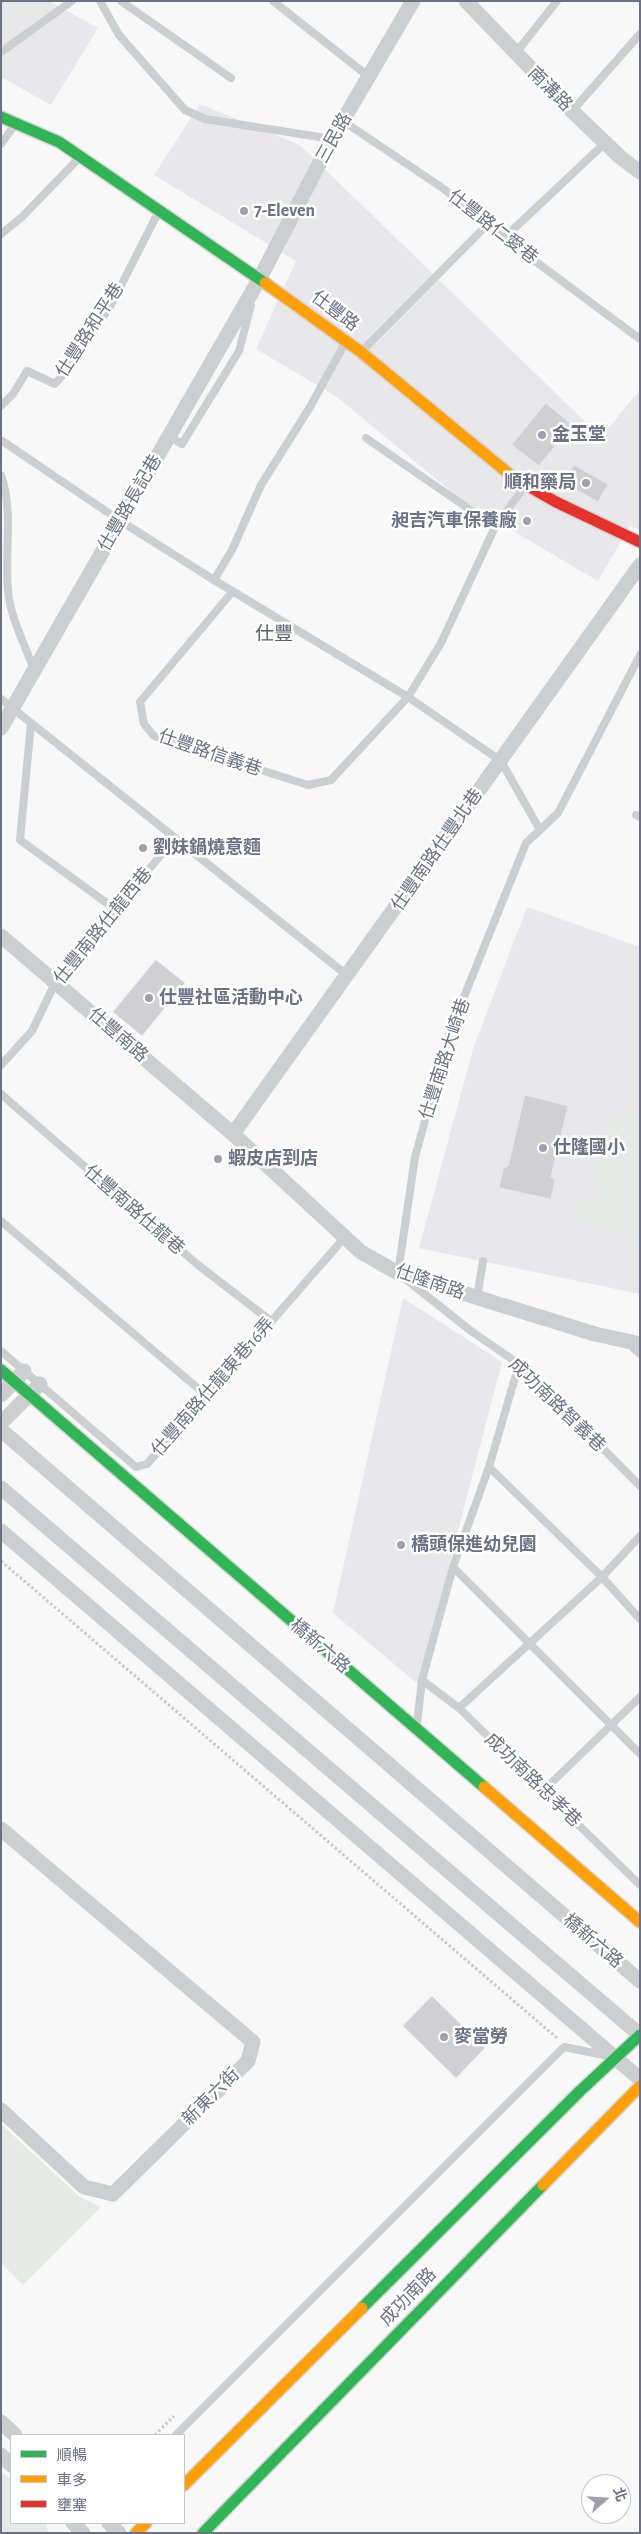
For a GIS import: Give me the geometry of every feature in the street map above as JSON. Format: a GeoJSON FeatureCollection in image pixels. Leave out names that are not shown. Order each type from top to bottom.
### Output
{"type":"FeatureCollection","features":[{"type":"Feature","properties":{"kind":"street","name":"三民路"},"geometry":{"type":"LineString","coordinates":[[258,282],[332,139],[413,1]]}},
{"type":"Feature","properties":{"kind":"street","name":"南溝路"},"geometry":{"type":"LineString","coordinates":[[466,1],[572,111],[605,143],[640,172]]}},
{"type":"Feature","properties":{"kind":"street","name":"仕豐路"},"geometry":{"type":"LineString","coordinates":[[1,117],[59,142],[160,209],[258,282],[361,352],[489,460],[526,485],[570,510],[640,542]]}},
{"type":"Feature","properties":{"kind":"street","name":"仕豐路長記巷"},"geometry":{"type":"LineString","coordinates":[[1,728],[7,703],[34,670],[258,282]]}},
{"type":"Feature","properties":{"kind":"street","name":"仕豐南路仕豐北巷"},"geometry":{"type":"LineString","coordinates":[[233,1134],[348,976],[640,565]]}},
{"type":"Feature","properties":{"kind":"street","name":"仕豐南路"},"geometry":{"type":"LineString","coordinates":[[1,936],[233,1134]]}},
{"type":"Feature","properties":{"kind":"street","name":"仕隆南路"},"geometry":{"type":"LineString","coordinates":[[233,1134],[361,1252],[398,1273],[595,1334],[633,1342]]}},
{"type":"Feature","properties":{"kind":"street","name":"橋新六路"},"geometry":{"type":"LineString","coordinates":[[1,1370],[19,1376],[416,1729],[640,1922]]}},
{"type":"Feature","properties":{"kind":"street"},"geometry":{"type":"LineString","coordinates":[[1,1395],[19,1376]]}},
{"type":"Feature","properties":{"kind":"street"},"geometry":{"type":"LineString","coordinates":[[1,1423],[34,1389]]}},
{"type":"Feature","properties":{"kind":"street","name":"橋新六路"},"geometry":{"type":"LineString","coordinates":[[1,1430],[640,1981]]}},
{"type":"Feature","properties":{"kind":"street"},"geometry":{"type":"LineString","coordinates":[[1,1488],[640,2035]]}},
{"type":"Feature","properties":{"kind":"street"},"geometry":{"type":"LineString","coordinates":[[1,1531],[640,2079]]}},
{"type":"Feature","properties":{"kind":"street","name":"新東六街"},"geometry":{"type":"LineString","coordinates":[[1,1829],[253,2042],[248,2061],[114,2194],[84,2187],[1,2110]]}},
{"type":"Feature","properties":{"kind":"street","name":"成功南路"},"geometry":{"type":"LineString","coordinates":[[185,2484],[640,2035]]}},
{"type":"Feature","properties":{"kind":"street","name":"成功南路"},"geometry":{"type":"LineString","coordinates":[[203,2533],[640,2086]]}},
{"type":"Feature","properties":{"kind":"street"},"geometry":{"type":"LineString","coordinates":[[1,2422],[14,2434]]}},
{"type":"Feature","properties":{"kind":"street"},"geometry":{"type":"LineString","coordinates":[[110,2524],[120,2533]]}},
{"type":"Feature","properties":{"kind":"street"},"geometry":{"type":"LineString","coordinates":[[136,2533],[145,2524]]}},
{"type":"Feature","properties":{"kind":"lane"},"geometry":{"type":"LineString","coordinates":[[1,52],[72,1]]}},
{"type":"Feature","properties":{"kind":"lane"},"geometry":{"type":"LineString","coordinates":[[100,1],[119,35],[185,110],[205,119],[332,139]]}},
{"type":"Feature","properties":{"kind":"lane"},"geometry":{"type":"LineString","coordinates":[[121,1],[231,78]]}},
{"type":"Feature","properties":{"kind":"lane"},"geometry":{"type":"LineString","coordinates":[[273,1],[368,76]]}},
{"type":"Feature","properties":{"kind":"lane"},"geometry":{"type":"LineString","coordinates":[[515,54],[557,1]]}},
{"type":"Feature","properties":{"kind":"lane"},"geometry":{"type":"LineString","coordinates":[[572,111],[640,34]]}},
{"type":"Feature","properties":{"kind":"lane","name":"仕豐路仁愛巷"},"geometry":{"type":"LineString","coordinates":[[343,120],[444,189],[504,238],[640,338]]}},
{"type":"Feature","properties":{"kind":"lane"},"geometry":{"type":"LineString","coordinates":[[1,144],[16,124]]}},
{"type":"Feature","properties":{"kind":"lane"},"geometry":{"type":"LineString","coordinates":[[504,238],[605,143]]}},
{"type":"Feature","properties":{"kind":"lane"},"geometry":{"type":"LineString","coordinates":[[1,234],[22,217],[80,156]]}},
{"type":"Feature","properties":{"kind":"lane","name":"仕豐路和平巷"},"geometry":{"type":"LineString","coordinates":[[1,406],[13,394],[27,371],[55,384],[61,377],[110,307],[160,209]]}},
{"type":"Feature","properties":{"kind":"lane"},"geometry":{"type":"LineString","coordinates":[[361,352],[487,225]]}},
{"type":"Feature","properties":{"kind":"lane"},"geometry":{"type":"LineString","coordinates":[[214,580],[232,550],[262,484],[310,407],[346,341]]}},
{"type":"Feature","properties":{"kind":"lane"},"geometry":{"type":"LineString","coordinates":[[366,438],[495,527]]}},
{"type":"Feature","properties":{"kind":"lane"},"geometry":{"type":"LineString","coordinates":[[1,440],[120,520],[233,592],[408,697],[501,761],[540,830]]}},
{"type":"Feature","properties":{"kind":"lane"},"geometry":{"type":"LineString","coordinates":[[1,475],[5,486],[7,516],[8,591],[34,670]]}},
{"type":"Feature","properties":{"kind":"lane"},"geometry":{"type":"LineString","coordinates":[[408,697],[441,643],[495,527],[526,485]]}},
{"type":"Feature","properties":{"kind":"lane","name":"仕豐路信義巷"},"geometry":{"type":"LineString","coordinates":[[233,592],[140,702],[144,724],[154,736],[308,785],[331,780],[408,697]]}},
{"type":"Feature","properties":{"kind":"lane","name":"仕豐南路大崎巷"},"geometry":{"type":"LineString","coordinates":[[398,1273],[415,1157],[449,1034],[526,843],[558,814],[640,655]]}},
{"type":"Feature","properties":{"kind":"lane"},"geometry":{"type":"LineString","coordinates":[[7,703],[348,976]]}},
{"type":"Feature","properties":{"kind":"lane"},"geometry":{"type":"LineString","coordinates":[[31,723],[20,840],[115,909]]}},
{"type":"Feature","properties":{"kind":"lane","name":"仕豐南路仕龍西巷"},"geometry":{"type":"LineString","coordinates":[[1,1065],[32,1031],[56,981],[175,838]]}},
{"type":"Feature","properties":{"kind":"lane","name":"仕豐南路仕龍巷"},"geometry":{"type":"LineString","coordinates":[[1,1094],[198,1265],[271,1321]]}},
{"type":"Feature","properties":{"kind":"lane"},"geometry":{"type":"LineString","coordinates":[[1,1220],[207,1396]]}},
{"type":"Feature","properties":{"kind":"lane","name":"仕豐南路仕龍東巷16弄"},"geometry":{"type":"LineString","coordinates":[[34,1389],[136,1467],[147,1464],[345,1237]]}},
{"type":"Feature","properties":{"kind":"lane"},"geometry":{"type":"LineString","coordinates":[[478,1298],[483,1261]]}},
{"type":"Feature","properties":{"kind":"lane","name":"成功南路智義巷"},"geometry":{"type":"LineString","coordinates":[[398,1273],[471,1331],[519,1364],[640,1486]]}},
{"type":"Feature","properties":{"kind":"lane"},"geometry":{"type":"LineString","coordinates":[[633,1342],[640,1354]]}},
{"type":"Feature","properties":{"kind":"lane"},"geometry":{"type":"LineString","coordinates":[[1,1351],[19,1376]]}},
{"type":"Feature","properties":{"kind":"lane"},"geometry":{"type":"LineString","coordinates":[[416,1729],[422,1680],[453,1567],[489,1467],[519,1364]]}},
{"type":"Feature","properties":{"kind":"lane"},"geometry":{"type":"LineString","coordinates":[[489,1467],[602,1577],[640,1619]]}},
{"type":"Feature","properties":{"kind":"lane"},"geometry":{"type":"LineString","coordinates":[[459,1708],[602,1577],[640,1536]]}},
{"type":"Feature","properties":{"kind":"lane"},"geometry":{"type":"LineString","coordinates":[[453,1567],[640,1754]]}},
{"type":"Feature","properties":{"kind":"lane","name":"成功南路忠孝巷"},"geometry":{"type":"LineString","coordinates":[[422,1680],[459,1708],[640,1885]]}},
{"type":"Feature","properties":{"kind":"lane"},"geometry":{"type":"LineString","coordinates":[[544,1790],[640,1697]]}},
{"type":"Feature","properties":{"kind":"lane"},"geometry":{"type":"LineString","coordinates":[[177,2434],[564,2047],[616,2058]]}},
{"type":"Feature","properties":{"kind":"path"},"geometry":{"type":"LineString","coordinates":[[1,1561],[558,2037]]}},
{"type":"Feature","properties":{"kind":"shaded area"},"geometry":{"type":"Polygon","coordinates":[[[1,1],[49,1],[98,28],[51,105],[1,77],[1,1]]]}},
{"type":"Feature","properties":{"kind":"shaded area"},"geometry":{"type":"Polygon","coordinates":[[[200,104],[300,145],[601,437],[640,390],[640,530],[630,526],[598,581],[464,502],[337,397],[256,349],[296,261],[154,175],[200,104]]]}},
{"type":"Feature","properties":{"kind":"shaded area","name":"仕隆國小"},"geometry":{"type":"Polygon","coordinates":[[[527,907],[640,947],[640,1294],[419,1248],[473,1049],[527,907]]]}},
{"type":"Feature","properties":{"kind":"shaded area"},"geometry":{"type":"Polygon","coordinates":[[[640,1108],[640,1237],[573,1221],[579,1200],[601,1203],[595,1180],[595,1168],[598,1146],[603,1136],[609,1126],[620,1115],[640,1108]]]}},
{"type":"Feature","properties":{"kind":"shaded area","name":"橋頭保進幼兒園"},"geometry":{"type":"Polygon","coordinates":[[[403,1298],[502,1362],[418,1684],[333,1613],[403,1298]]]}},
{"type":"Feature","properties":{"kind":"shaded area"},"geometry":{"type":"Polygon","coordinates":[[[1,2124],[80,2197],[101,2207],[23,2285],[1,2263],[1,2124]]]}},
{"type":"Feature","properties":{"kind":"shaded area"},"geometry":{"type":"Polygon","coordinates":[[[1,2471],[10,2479],[10,2524],[46,2524],[48,2533],[1,2533],[1,2471]]]}},
{"type":"Feature","properties":{"kind":"building","name":"金玉堂"},"geometry":{"type":"Polygon","coordinates":[[[546,403],[572,425],[539,466],[512,445],[546,403]]]}},
{"type":"Feature","properties":{"kind":"building","name":"順和藥局"},"geometry":{"type":"Polygon","coordinates":[[[574,465],[608,484],[598,502],[564,483],[574,465]]]}},
{"type":"Feature","properties":{"kind":"building","name":"仕豐社區活動中心"},"geometry":{"type":"Polygon","coordinates":[[[156,960],[185,983],[142,1036],[113,1012],[156,960]]]}},
{"type":"Feature","properties":{"kind":"building"},"geometry":{"type":"Polygon","coordinates":[[[525,1095],[568,1106],[551,1177],[555,1180],[551,1199],[499,1188],[503,1169],[508,1166],[525,1095]]]}},
{"type":"Feature","properties":{"kind":"building","name":"麥當勞"},"geometry":{"type":"Polygon","coordinates":[[[432,1996],[485,2048],[456,2078],[403,2026],[432,1996]]]}},
{"type":"Feature","properties":{"kind":"traffic: fast"},"geometry":{"type":"LineString","coordinates":[[1,117],[59,142],[265,283]]}},
{"type":"Feature","properties":{"kind":"traffic: fast"},"geometry":{"type":"LineString","coordinates":[[1,1370],[484,1787]]}},
{"type":"Feature","properties":{"kind":"traffic: fast"},"geometry":{"type":"LineString","coordinates":[[362,2308],[580,2091],[640,2035]]}},
{"type":"Feature","properties":{"kind":"traffic: fast"},"geometry":{"type":"LineString","coordinates":[[203,2533],[543,2185]]}},
{"type":"Feature","properties":{"kind":"traffic: slow"},"geometry":{"type":"LineString","coordinates":[[265,283],[361,352],[514,478]]}},
{"type":"Feature","properties":{"kind":"traffic: slow"},"geometry":{"type":"LineString","coordinates":[[484,1787],[640,1922]]}},
{"type":"Feature","properties":{"kind":"traffic: slow"},"geometry":{"type":"LineString","coordinates":[[543,2185],[640,2086]]}},
{"type":"Feature","properties":{"kind":"traffic: slow"},"geometry":{"type":"LineString","coordinates":[[185,2484],[362,2308]]}},
{"type":"Feature","properties":{"kind":"traffic: slow"},"geometry":{"type":"LineString","coordinates":[[136,2533],[145,2524]]}},
{"type":"Feature","properties":{"kind":"traffic: jam"},"geometry":{"type":"LineString","coordinates":[[514,478],[556,502],[640,542]]}},
{"type":"Feature","properties":{"kind":"place","name":"7-Eleven"},"geometry":{"type":"Point","coordinates":[244,211]}},
{"type":"Feature","properties":{"kind":"place","name":"金玉堂"},"geometry":{"type":"Point","coordinates":[542,435]}},
{"type":"Feature","properties":{"kind":"place","name":"順和藥局"},"geometry":{"type":"Point","coordinates":[586,483]}},
{"type":"Feature","properties":{"kind":"place","name":"昶吉汽車保養廠"},"geometry":{"type":"Point","coordinates":[527,521]}},
{"type":"Feature","properties":{"kind":"place","name":"劉妹鍋燒意麵"},"geometry":{"type":"Point","coordinates":[143,848]}},
{"type":"Feature","properties":{"kind":"place","name":"仕豐社區活動中心"},"geometry":{"type":"Point","coordinates":[149,998]}},
{"type":"Feature","properties":{"kind":"place","name":"仕隆國小"},"geometry":{"type":"Point","coordinates":[543,1148]}},
{"type":"Feature","properties":{"kind":"place","name":"蝦皮店到店"},"geometry":{"type":"Point","coordinates":[218,1159]}},
{"type":"Feature","properties":{"kind":"place","name":"橋頭保進幼兒園"},"geometry":{"type":"Point","coordinates":[401,1545]}},
{"type":"Feature","properties":{"kind":"place","name":"麥當勞"},"geometry":{"type":"Point","coordinates":[444,2037]}},
{"type":"Feature","properties":{"kind":"district","name":"仕豐"},"geometry":{"type":"Point","coordinates":[274,634]}}]}
